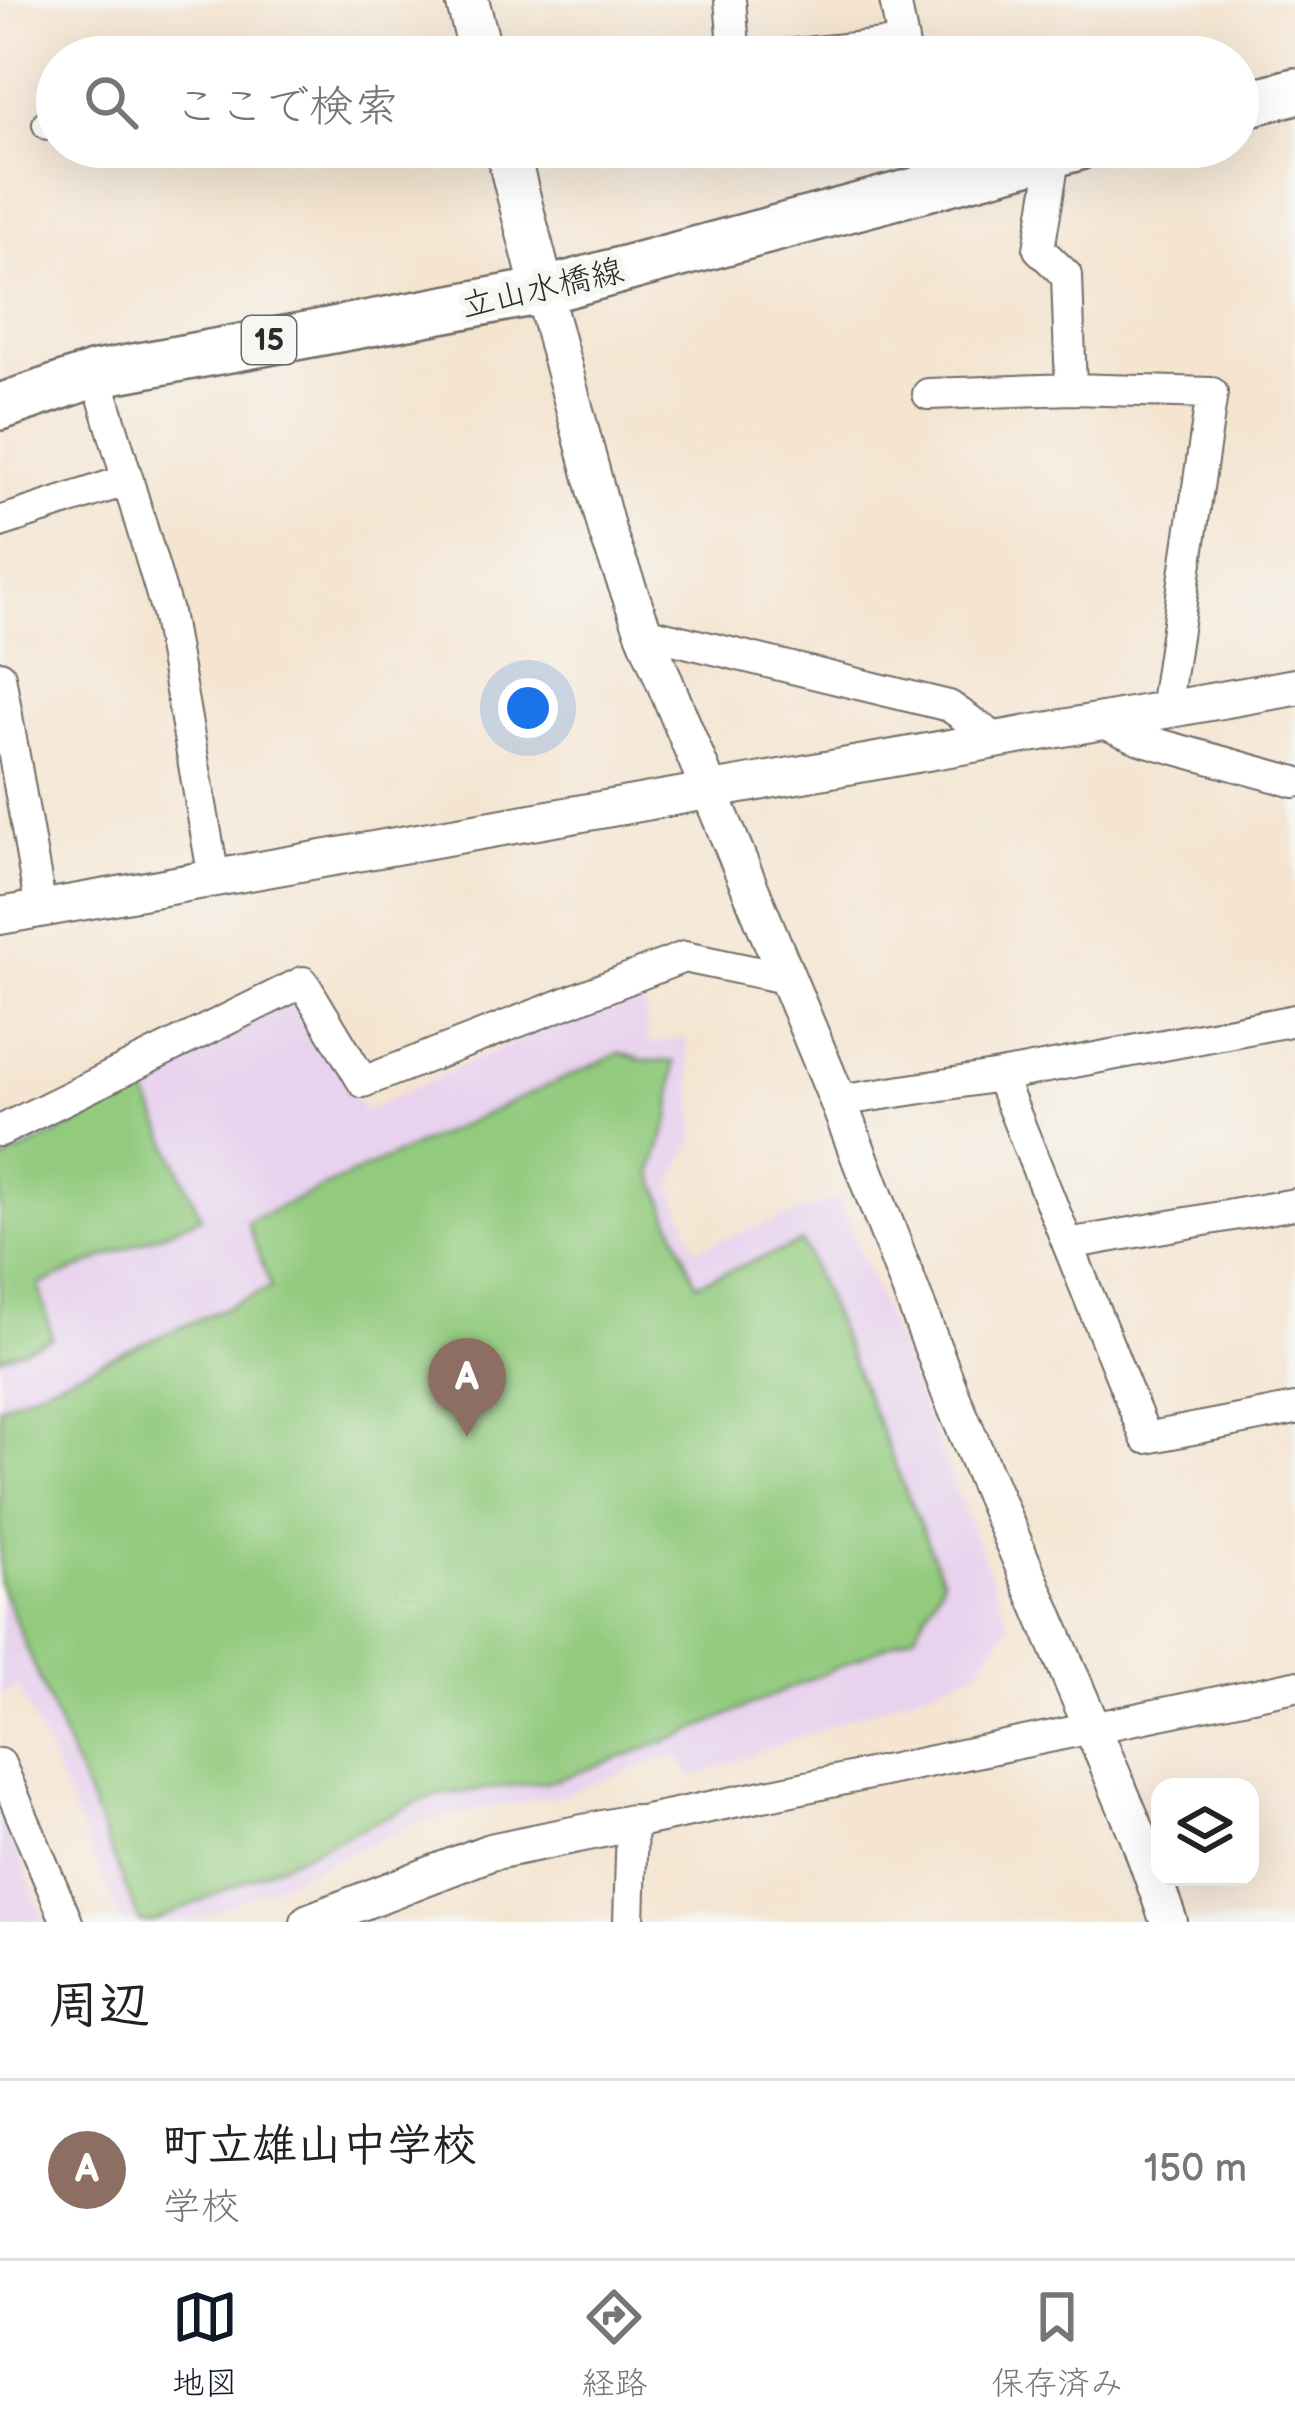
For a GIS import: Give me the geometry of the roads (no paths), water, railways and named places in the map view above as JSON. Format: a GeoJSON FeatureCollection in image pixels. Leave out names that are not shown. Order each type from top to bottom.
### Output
{"type":"FeatureCollection","features":[{"type":"Feature","properties":{"kind":"main road"},"geometry":{"type":"LineString","coordinates":[[467,0],[476,36]]}},
{"type":"Feature","properties":{"kind":"main road"},"geometry":{"type":"LineString","coordinates":[[1259,100],[1295,91]]}},
{"type":"Feature","properties":{"kind":"main road"},"geometry":{"type":"LineString","coordinates":[[511,168],[543,291]]}},
{"type":"Feature","properties":{"kind":"main road","name":"立山水橋線"},"geometry":{"type":"LineString","coordinates":[[0,407],[96,374],[543,291],[924,168]]}},
{"type":"Feature","properties":{"kind":"street"},"geometry":{"type":"LineString","coordinates":[[730,0],[733,36]]}},
{"type":"Feature","properties":{"kind":"street"},"geometry":{"type":"LineString","coordinates":[[895,0],[901,36]]}},
{"type":"Feature","properties":{"kind":"street"},"geometry":{"type":"LineString","coordinates":[[1062,168],[1039,249],[1067,276],[1070,389]]}},
{"type":"Feature","properties":{"kind":"street"},"geometry":{"type":"LineString","coordinates":[[543,291],[608,534],[644,632],[838,1101],[952,1398],[1137,1833],[1169,1922]]}},
{"type":"Feature","properties":{"kind":"street"},"geometry":{"type":"LineString","coordinates":[[96,374],[167,612],[214,878]]}},
{"type":"Feature","properties":{"kind":"street"},"geometry":{"type":"LineString","coordinates":[[928,394],[1070,389],[1211,393],[1165,710]]}},
{"type":"Feature","properties":{"kind":"street"},"geometry":{"type":"LineString","coordinates":[[0,522],[128,480]]}},
{"type":"Feature","properties":{"kind":"street"},"geometry":{"type":"LineString","coordinates":[[644,632],[949,706],[995,738]]}},
{"type":"Feature","properties":{"kind":"street"},"geometry":{"type":"LineString","coordinates":[[0,676],[40,909]]}},
{"type":"Feature","properties":{"kind":"street"},"geometry":{"type":"LineString","coordinates":[[0,916],[1295,687]]}},
{"type":"Feature","properties":{"kind":"street"},"geometry":{"type":"LineString","coordinates":[[1099,721],[1140,739],[1295,782]]}},
{"type":"Feature","properties":{"kind":"street"},"geometry":{"type":"LineString","coordinates":[[0,1131],[303,982],[363,1082],[684,958],[785,978]]}},
{"type":"Feature","properties":{"kind":"street"},"geometry":{"type":"LineString","coordinates":[[838,1101],[1000,1076],[1295,1020]]}},
{"type":"Feature","properties":{"kind":"street"},"geometry":{"type":"LineString","coordinates":[[1000,1076],[1146,1438],[1295,1409]]}},
{"type":"Feature","properties":{"kind":"street"},"geometry":{"type":"LineString","coordinates":[[1068,1244],[1295,1204]]}},
{"type":"Feature","properties":{"kind":"street"},"geometry":{"type":"LineString","coordinates":[[309,1922],[490,1852],[1295,1686]]}},
{"type":"Feature","properties":{"kind":"street"},"geometry":{"type":"LineString","coordinates":[[0,1764],[67,1922]]}},
{"type":"Feature","properties":{"kind":"street"},"geometry":{"type":"LineString","coordinates":[[629,1922],[632,1823]]}},
{"type":"Feature","properties":{"kind":"place","name":"町立雄山中学校"},"geometry":{"type":"Point","coordinates":[467,1437]}}]}
